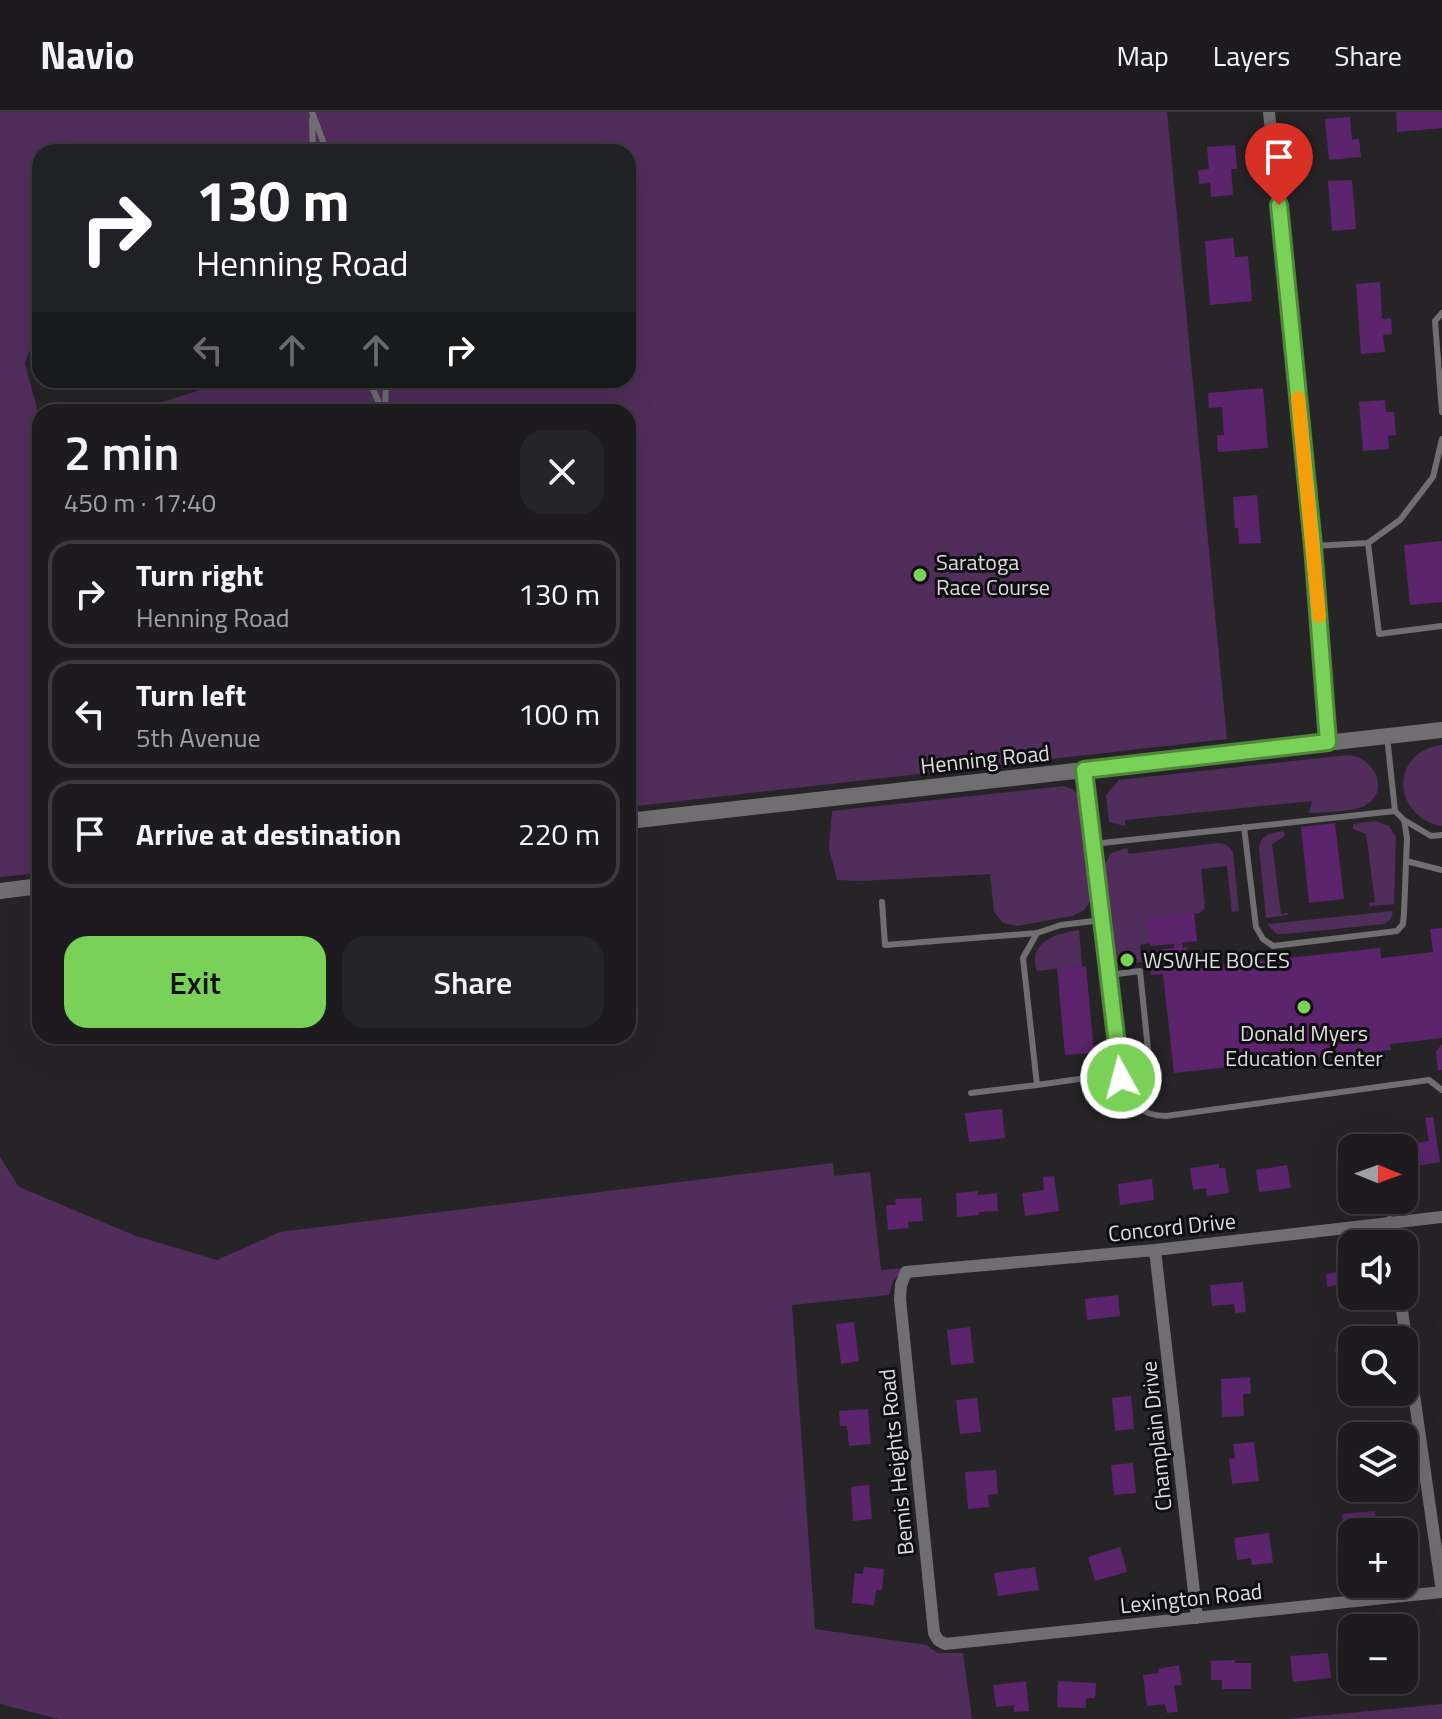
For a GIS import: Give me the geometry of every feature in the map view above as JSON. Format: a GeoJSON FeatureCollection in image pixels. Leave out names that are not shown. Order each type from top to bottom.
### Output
{"type":"FeatureCollection","features":[{"type":"Feature","properties":{"kind":"street"},"geometry":{"type":"LineString","coordinates":[[1269,112],[1313,546],[1328,742]]}},
{"type":"Feature","properties":{"kind":"street","name":"Henning Road"},"geometry":{"type":"LineString","coordinates":[[636,820],[1442,730]]}},
{"type":"Feature","properties":{"kind":"street"},"geometry":{"type":"LineString","coordinates":[[0,891],[32,887]]}},
{"type":"Feature","properties":{"kind":"street","name":"Concord Drive"},"geometry":{"type":"LineString","coordinates":[[906,1272],[1155,1250],[1442,1217]]}},
{"type":"Feature","properties":{"kind":"street"},"geometry":{"type":"LineString","coordinates":[[1390,1222],[1391,1230]]}},
{"type":"Feature","properties":{"kind":"street","name":"Champlain Drive"},"geometry":{"type":"LineString","coordinates":[[1155,1250],[1197,1618]]}},
{"type":"Feature","properties":{"kind":"street","name":"Bemis Heights Road"},"geometry":{"type":"LineString","coordinates":[[906,1272],[900,1299],[934,1633],[945,1644]]}},
{"type":"Feature","properties":{"kind":"street"},"geometry":{"type":"LineString","coordinates":[[1402,1310],[1442,1592]]}},
{"type":"Feature","properties":{"kind":"street","name":"Lexington Road"},"geometry":{"type":"LineString","coordinates":[[945,1644],[1442,1592]]}},
{"type":"Feature","properties":{"kind":"lane"},"geometry":{"type":"LineString","coordinates":[[312,112],[313,144]]}},
{"type":"Feature","properties":{"kind":"lane"},"geometry":{"type":"LineString","coordinates":[[312,112],[324,144]]}},
{"type":"Feature","properties":{"kind":"lane"},"geometry":{"type":"LineString","coordinates":[[1442,313],[1435,321],[1442,412]]}},
{"type":"Feature","properties":{"kind":"lane"},"geometry":{"type":"LineString","coordinates":[[1313,546],[1368,543],[1400,520],[1433,477],[1442,439]]}},
{"type":"Feature","properties":{"kind":"lane"},"geometry":{"type":"LineString","coordinates":[[1368,543],[1379,634],[1442,626]]}},
{"type":"Feature","properties":{"kind":"lane"},"geometry":{"type":"LineString","coordinates":[[1387,736],[1395,811],[1431,836],[1442,835]]}},
{"type":"Feature","properties":{"kind":"lane"},"geometry":{"type":"LineString","coordinates":[[1084,770],[1120,1073],[1123,1088],[1133,1104],[1157,1116],[1429,1080],[1442,1090]]}},
{"type":"Feature","properties":{"kind":"lane"},"geometry":{"type":"LineString","coordinates":[[1093,844],[1395,811]]}},
{"type":"Feature","properties":{"kind":"lane"},"geometry":{"type":"LineString","coordinates":[[1244,827],[1256,927],[1263,939],[1273,946],[1397,931],[1403,924],[1407,838],[1404,820]]}},
{"type":"Feature","properties":{"kind":"lane"},"geometry":{"type":"LineString","coordinates":[[1406,861],[1442,870]]}},
{"type":"Feature","properties":{"kind":"lane"},"geometry":{"type":"LineString","coordinates":[[882,902],[885,945],[1037,933],[1061,925],[1102,920]]}},
{"type":"Feature","properties":{"kind":"lane"},"geometry":{"type":"LineString","coordinates":[[1037,933],[1023,958],[1037,1085]]}},
{"type":"Feature","properties":{"kind":"lane"},"geometry":{"type":"LineString","coordinates":[[971,1093],[1150,1069],[1140,971],[1109,975]]}},
{"type":"Feature","properties":{"kind":"shaded area","name":"Saratoga Race Course"},"geometry":{"type":"Polygon","coordinates":[[[0,112],[1167,112],[1227,739],[636,806],[636,404],[156,404],[206,388],[636,388],[636,144],[32,144],[32,344],[25,363],[36,404],[32,404],[32,874],[0,877],[0,112]]]}},
{"type":"Feature","properties":{"kind":"shaded area"},"geometry":{"type":"Polygon","coordinates":[[[1442,745],[1442,826],[1426,821],[1414,811],[1406,799],[1403,785],[1412,759],[1424,750],[1442,745]]]}},
{"type":"Feature","properties":{"kind":"shaded area"},"geometry":{"type":"Polygon","coordinates":[[[1348,755],[1357,757],[1372,768],[1378,783],[1373,799],[1355,809],[1309,813],[1312,801],[1125,820],[1125,826],[1109,822],[1106,795],[1119,780],[1348,755]]]}},
{"type":"Feature","properties":{"kind":"shaded area"},"geometry":{"type":"Polygon","coordinates":[[[1064,786],[1074,790],[1081,799],[1091,900],[1084,910],[1072,916],[1017,926],[1003,923],[994,912],[990,874],[837,880],[829,848],[832,811],[1064,786]]]}},
{"type":"Feature","properties":{"kind":"shaded area"},"geometry":{"type":"Polygon","coordinates":[[[1376,821],[1389,826],[1396,837],[1394,904],[1369,906],[1369,903],[1375,902],[1366,834],[1353,829],[1353,824],[1376,821]]]}},
{"type":"Feature","properties":{"kind":"shaded area"},"geometry":{"type":"Polygon","coordinates":[[[1284,831],[1285,836],[1272,844],[1281,914],[1288,915],[1266,918],[1260,842],[1265,836],[1284,831]]]}},
{"type":"Feature","properties":{"kind":"shaded area"},"geometry":{"type":"Polygon","coordinates":[[[1218,843],[1227,846],[1233,853],[1239,911],[1232,912],[1227,866],[1201,869],[1205,908],[1200,913],[1148,918],[1150,943],[1140,945],[1142,962],[1114,965],[1104,866],[1111,853],[1127,848],[1129,854],[1218,843]]]}},
{"type":"Feature","properties":{"kind":"shaded area"},"geometry":{"type":"Polygon","coordinates":[[[1393,911],[1391,919],[1384,924],[1277,934],[1267,924],[1393,911]]]}},
{"type":"Feature","properties":{"kind":"shaded area"},"geometry":{"type":"Polygon","coordinates":[[[1079,930],[1082,966],[1037,971],[1035,961],[1040,946],[1053,937],[1079,930]]]}},
{"type":"Feature","properties":{"kind":"shaded area"},"geometry":{"type":"Polygon","coordinates":[[[0,1157],[19,1187],[136,1236],[217,1260],[280,1232],[833,1163],[834,1176],[870,1172],[881,1270],[905,1268],[893,1281],[889,1295],[792,1305],[815,1629],[926,1645],[938,1653],[963,1653],[972,1719],[59,1719],[0,1704],[0,1157]]]}},
{"type":"Feature","properties":{"kind":"shaded area"},"geometry":{"type":"Polygon","coordinates":[[[1442,1704],[1442,1719],[1286,1719],[1442,1704]]]}},
{"type":"Feature","properties":{"kind":"building"},"geometry":{"type":"Polygon","coordinates":[[[1396,112],[1442,112],[1442,128],[1397,132],[1396,112]]]}},
{"type":"Feature","properties":{"kind":"building"},"geometry":{"type":"Polygon","coordinates":[[[1350,117],[1352,140],[1359,139],[1361,157],[1329,160],[1325,119],[1350,117]]]}},
{"type":"Feature","properties":{"kind":"building"},"geometry":{"type":"Polygon","coordinates":[[[1235,145],[1237,169],[1231,169],[1233,195],[1211,197],[1210,183],[1199,184],[1198,170],[1209,169],[1207,147],[1235,145]]]}},
{"type":"Feature","properties":{"kind":"building"},"geometry":{"type":"Polygon","coordinates":[[[1352,180],[1356,229],[1332,231],[1328,181],[1352,180]]]}},
{"type":"Feature","properties":{"kind":"building"},"geometry":{"type":"Polygon","coordinates":[[[1233,238],[1235,257],[1248,256],[1252,301],[1210,305],[1205,241],[1233,238]]]}},
{"type":"Feature","properties":{"kind":"building"},"geometry":{"type":"Polygon","coordinates":[[[1380,282],[1382,319],[1391,318],[1392,334],[1383,335],[1385,352],[1361,354],[1356,284],[1380,282]]]}},
{"type":"Feature","properties":{"kind":"building"},"geometry":{"type":"Polygon","coordinates":[[[1263,388],[1268,448],[1218,452],[1217,435],[1224,435],[1222,407],[1209,408],[1208,393],[1263,388]]]}},
{"type":"Feature","properties":{"kind":"building"},"geometry":{"type":"Polygon","coordinates":[[[1385,400],[1386,412],[1394,412],[1396,435],[1388,436],[1389,449],[1363,451],[1359,402],[1385,400]]]}},
{"type":"Feature","properties":{"kind":"building"},"geometry":{"type":"Polygon","coordinates":[[[1257,495],[1261,543],[1239,544],[1233,497],[1257,495]]]}},
{"type":"Feature","properties":{"kind":"building"},"geometry":{"type":"Polygon","coordinates":[[[1442,541],[1442,602],[1410,605],[1404,545],[1442,541]]]}},
{"type":"Feature","properties":{"kind":"building"},"geometry":{"type":"Polygon","coordinates":[[[1335,823],[1344,899],[1309,903],[1301,827],[1335,823]]]}},
{"type":"Feature","properties":{"kind":"building","name":"Donald Myers Education Center"},"geometry":{"type":"Polygon","coordinates":[[[1194,913],[1197,941],[1182,943],[1183,948],[1187,947],[1189,969],[1380,948],[1381,958],[1433,952],[1430,929],[1442,928],[1442,1038],[1390,1044],[1391,1050],[1174,1073],[1163,974],[1151,975],[1148,951],[1174,948],[1174,944],[1150,946],[1147,918],[1194,913]]]}},
{"type":"Feature","properties":{"kind":"building"},"geometry":{"type":"Polygon","coordinates":[[[1086,966],[1094,1053],[1065,1055],[1057,968],[1086,966]]]}},
{"type":"Feature","properties":{"kind":"building","name":"Donald Myers Education Center"},"geometry":{"type":"Polygon","coordinates":[[[1442,1044],[1442,1070],[1438,1071],[1436,1051],[1442,1044]]]}},
{"type":"Feature","properties":{"kind":"building"},"geometry":{"type":"Polygon","coordinates":[[[1002,1109],[1005,1138],[969,1142],[965,1113],[1002,1109]]]}},
{"type":"Feature","properties":{"kind":"building"},"geometry":{"type":"Polygon","coordinates":[[[1433,1117],[1440,1162],[1418,1166],[1418,1142],[1429,1141],[1425,1118],[1433,1117]]]}},
{"type":"Feature","properties":{"kind":"building"},"geometry":{"type":"Polygon","coordinates":[[[1219,1164],[1219,1168],[1225,1168],[1229,1193],[1207,1196],[1206,1188],[1193,1190],[1190,1168],[1219,1164]]]}},
{"type":"Feature","properties":{"kind":"building"},"geometry":{"type":"Polygon","coordinates":[[[1287,1165],[1291,1188],[1259,1192],[1256,1170],[1287,1165]]]}},
{"type":"Feature","properties":{"kind":"building"},"geometry":{"type":"Polygon","coordinates":[[[1054,1176],[1059,1211],[1025,1216],[1022,1193],[1044,1190],[1043,1177],[1054,1176]]]}},
{"type":"Feature","properties":{"kind":"building"},"geometry":{"type":"Polygon","coordinates":[[[1152,1179],[1154,1200],[1120,1205],[1118,1184],[1152,1179]]]}},
{"type":"Feature","properties":{"kind":"building"},"geometry":{"type":"Polygon","coordinates":[[[978,1191],[978,1195],[997,1193],[998,1211],[957,1217],[956,1193],[978,1191]]]}},
{"type":"Feature","properties":{"kind":"building"},"geometry":{"type":"Polygon","coordinates":[[[921,1198],[923,1221],[908,1222],[909,1228],[888,1230],[886,1205],[896,1205],[895,1199],[921,1198]]]}},
{"type":"Feature","properties":{"kind":"building"},"geometry":{"type":"Polygon","coordinates":[[[1338,1272],[1338,1296],[1337,1285],[1327,1287],[1326,1274],[1338,1272]]]}},
{"type":"Feature","properties":{"kind":"building"},"geometry":{"type":"Polygon","coordinates":[[[1243,1282],[1246,1312],[1235,1313],[1234,1304],[1212,1306],[1210,1285],[1243,1282]]]}},
{"type":"Feature","properties":{"kind":"building"},"geometry":{"type":"Polygon","coordinates":[[[1118,1295],[1120,1316],[1087,1320],[1085,1299],[1118,1295]]]}},
{"type":"Feature","properties":{"kind":"building"},"geometry":{"type":"Polygon","coordinates":[[[854,1322],[859,1361],[841,1364],[836,1324],[854,1322]]]}},
{"type":"Feature","properties":{"kind":"building"},"geometry":{"type":"Polygon","coordinates":[[[970,1327],[974,1363],[951,1365],[947,1330],[970,1327]]]}},
{"type":"Feature","properties":{"kind":"building"},"geometry":{"type":"Polygon","coordinates":[[[1250,1377],[1251,1394],[1243,1394],[1244,1416],[1222,1417],[1221,1379],[1250,1377]]]}},
{"type":"Feature","properties":{"kind":"building"},"geometry":{"type":"Polygon","coordinates":[[[1131,1396],[1134,1429],[1115,1431],[1112,1398],[1131,1396]]]}},
{"type":"Feature","properties":{"kind":"building"},"geometry":{"type":"Polygon","coordinates":[[[977,1398],[981,1432],[960,1434],[956,1400],[977,1398]]]}},
{"type":"Feature","properties":{"kind":"building"},"geometry":{"type":"Polygon","coordinates":[[[868,1409],[871,1444],[849,1446],[847,1426],[840,1426],[839,1411],[868,1409]]]}},
{"type":"Feature","properties":{"kind":"building"},"geometry":{"type":"Polygon","coordinates":[[[1254,1442],[1259,1481],[1232,1484],[1229,1459],[1235,1458],[1233,1444],[1254,1442]]]}},
{"type":"Feature","properties":{"kind":"building"},"geometry":{"type":"Polygon","coordinates":[[[1133,1463],[1136,1493],[1114,1495],[1111,1465],[1133,1463]]]}},
{"type":"Feature","properties":{"kind":"building"},"geometry":{"type":"Polygon","coordinates":[[[996,1470],[998,1494],[988,1495],[989,1507],[968,1509],[965,1472],[996,1470]]]}},
{"type":"Feature","properties":{"kind":"building"},"geometry":{"type":"Polygon","coordinates":[[[869,1485],[872,1519],[853,1521],[851,1487],[869,1485]]]}},
{"type":"Feature","properties":{"kind":"building"},"geometry":{"type":"Polygon","coordinates":[[[1375,1511],[1376,1518],[1342,1518],[1342,1514],[1375,1511]]]}},
{"type":"Feature","properties":{"kind":"building"},"geometry":{"type":"Polygon","coordinates":[[[1269,1533],[1273,1563],[1252,1565],[1251,1558],[1237,1560],[1234,1538],[1269,1533]]]}},
{"type":"Feature","properties":{"kind":"building"},"geometry":{"type":"Polygon","coordinates":[[[1120,1547],[1127,1572],[1095,1581],[1088,1557],[1120,1547]]]}},
{"type":"Feature","properties":{"kind":"building"},"geometry":{"type":"Polygon","coordinates":[[[864,1567],[884,1569],[882,1590],[876,1590],[874,1605],[852,1603],[855,1573],[863,1574],[864,1567]]]}},
{"type":"Feature","properties":{"kind":"building"},"geometry":{"type":"Polygon","coordinates":[[[1035,1567],[1039,1590],[998,1596],[994,1573],[1035,1567]]]}},
{"type":"Feature","properties":{"kind":"building"},"geometry":{"type":"Polygon","coordinates":[[[1328,1653],[1331,1678],[1293,1682],[1290,1656],[1328,1653]]]}},
{"type":"Feature","properties":{"kind":"building"},"geometry":{"type":"Polygon","coordinates":[[[1235,1660],[1235,1663],[1251,1663],[1251,1689],[1222,1689],[1222,1680],[1211,1680],[1211,1661],[1235,1660]]]}},
{"type":"Feature","properties":{"kind":"building"},"geometry":{"type":"Polygon","coordinates":[[[1179,1665],[1182,1685],[1174,1686],[1178,1712],[1167,1713],[1165,1704],[1147,1706],[1143,1675],[1179,1665]]]}},
{"type":"Feature","properties":{"kind":"building"},"geometry":{"type":"Polygon","coordinates":[[[1026,1681],[1029,1711],[1014,1712],[1014,1705],[996,1707],[993,1685],[1026,1681]]]}},
{"type":"Feature","properties":{"kind":"building"},"geometry":{"type":"Polygon","coordinates":[[[1058,1681],[1096,1683],[1095,1698],[1086,1698],[1086,1708],[1057,1707],[1058,1681]]]}},
{"type":"Feature","properties":{"kind":"slow traffic"},"geometry":{"type":"LineString","coordinates":[[1298,398],[1319,616]]}},
{"type":"Feature","properties":{"kind":"place","name":"Saratoga Race Course"},"geometry":{"type":"Point","coordinates":[920,575]}},
{"type":"Feature","properties":{"kind":"place","name":"WSWHE BOCES"},"geometry":{"type":"Point","coordinates":[1127,960]}},
{"type":"Feature","properties":{"kind":"place","name":"Donald Myers Education Center"},"geometry":{"type":"Point","coordinates":[1304,1007]}},
{"type":"Feature","properties":{"kind":"route"},"geometry":{"type":"LineString","coordinates":[[1121,1078],[1084,770],[1328,742],[1313,546],[1279,205]]}}]}
